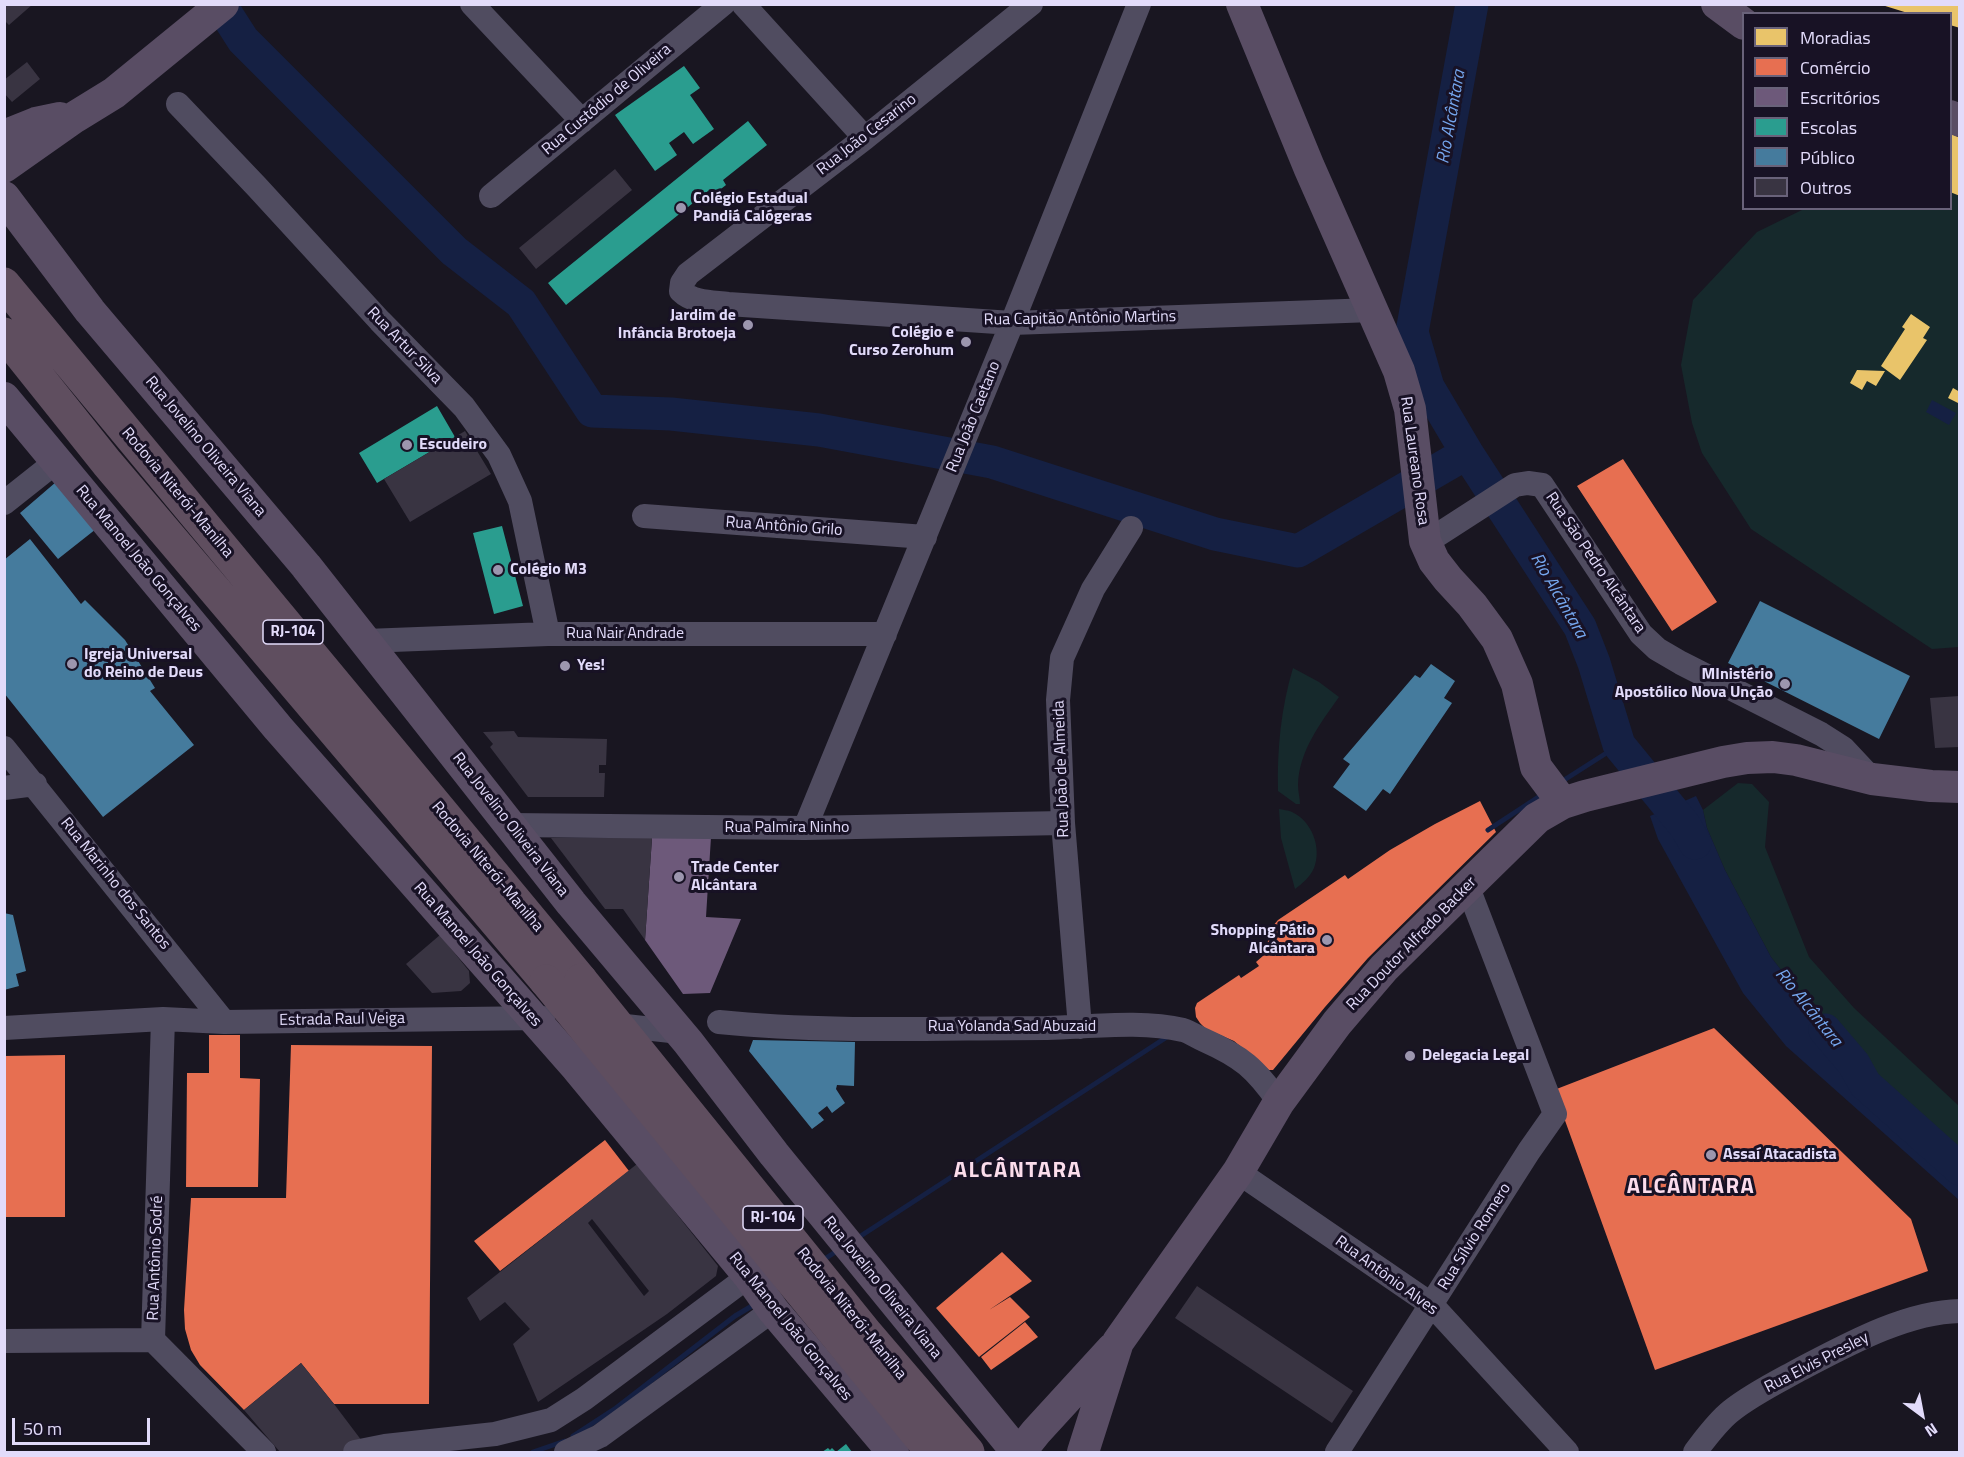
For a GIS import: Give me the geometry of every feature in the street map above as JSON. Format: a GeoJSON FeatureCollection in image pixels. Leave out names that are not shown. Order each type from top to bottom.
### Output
{"type":"FeatureCollection","features":[{"type":"Feature","properties":{"kind":"highway","name":"Rodovia Niterói-Manilha"},"geometry":{"type":"LineString","coordinates":[[4,284],[581,980],[867,1335],[968,1452]]}},
{"type":"Feature","properties":{"kind":"highway","name":"Rodovia Niterói-Manilha"},"geometry":{"type":"LineString","coordinates":[[4,334],[107,463],[546,981],[932,1452]]}},
{"type":"Feature","properties":{"kind":"main road"},"geometry":{"type":"LineString","coordinates":[[4,167],[75,117],[114,93],[223,4]]}},
{"type":"Feature","properties":{"kind":"main road","name":"Rua Laureano Rosa"},"geometry":{"type":"LineString","coordinates":[[1242,4],[1309,167],[1399,371],[1410,409],[1417,468],[1429,525],[1425,541],[1434,561],[1473,605],[1497,639],[1516,684],[1531,752],[1561,791]]}},
{"type":"Feature","properties":{"kind":"main road"},"geometry":{"type":"LineString","coordinates":[[1717,4],[1742,23]]}},
{"type":"Feature","properties":{"kind":"main road"},"geometry":{"type":"LineString","coordinates":[[4,136],[36,123],[75,117]]}},
{"type":"Feature","properties":{"kind":"main road","name":"Rua Jovelino Oliveira Viana"},"geometry":{"type":"LineString","coordinates":[[4,197],[90,311],[306,566],[571,903],[717,1077],[774,1154],[1018,1452]]}},
{"type":"Feature","properties":{"kind":"main road","name":"Rua Manoel João Gonçalves"},"geometry":{"type":"LineString","coordinates":[[4,398],[285,736],[577,1068],[893,1452]]}},
{"type":"Feature","properties":{"kind":"main road","name":"Rua Doutor Alfredo Backer"},"geometry":{"type":"LineString","coordinates":[[1083,1452],[1118,1342],[1238,1172],[1279,1102],[1337,1023],[1384,968],[1537,818],[1561,791],[1747,758],[1773,757],[1796,760],[1872,779],[1931,786],[1959,786]]}},
{"type":"Feature","properties":{"kind":"main road"},"geometry":{"type":"LineString","coordinates":[[1018,1452],[1118,1342]]}},
{"type":"Feature","properties":{"kind":"street"},"geometry":{"type":"LineString","coordinates":[[472,4],[582,121]]}},
{"type":"Feature","properties":{"kind":"street","name":"Rua Custódio de Oliveira"},"geometry":{"type":"LineString","coordinates":[[491,196],[723,4]]}},
{"type":"Feature","properties":{"kind":"street"},"geometry":{"type":"LineString","coordinates":[[743,4],[865,138]]}},
{"type":"Feature","properties":{"kind":"street","name":"Rua João Cesarino"},"geometry":{"type":"LineString","coordinates":[[681,291],[682,283],[688,274],[865,138],[1031,4]]}},
{"type":"Feature","properties":{"kind":"street","name":"Rua João Caetano"},"geometry":{"type":"LineString","coordinates":[[805,828],[1012,323],[1138,4]]}},
{"type":"Feature","properties":{"kind":"street","name":"Rua Artur Silva"},"geometry":{"type":"LineString","coordinates":[[178,104],[380,321],[464,407],[499,455],[520,501],[548,634]]}},
{"type":"Feature","properties":{"kind":"street","name":"Rua Capitão Antônio Martins"},"geometry":{"type":"LineString","coordinates":[[681,291],[687,297],[728,304],[1012,323],[1373,310]]}},
{"type":"Feature","properties":{"kind":"street"},"geometry":{"type":"LineString","coordinates":[[4,503],[57,461]]}},
{"type":"Feature","properties":{"kind":"street","name":"Rua São Pedro Alcântara"},"geometry":{"type":"LineString","coordinates":[[1429,525],[1515,485],[1528,483],[1542,485],[1641,634],[1657,649],[1821,734],[1843,748],[1872,779]]}},
{"type":"Feature","properties":{"kind":"street","name":"Rua Antônio Grilo"},"geometry":{"type":"LineString","coordinates":[[644,516],[925,537]]}},
{"type":"Feature","properties":{"kind":"street","name":"Rua João de Almeida"},"geometry":{"type":"LineString","coordinates":[[1080,1028],[1063,823],[1058,700],[1062,658],[1093,589],[1131,528]]}},
{"type":"Feature","properties":{"kind":"street","name":"Rua Nair Andrade"},"geometry":{"type":"LineString","coordinates":[[366,642],[548,634],[885,634]]}},
{"type":"Feature","properties":{"kind":"street","name":"Rua Marinho dos Santos"},"geometry":{"type":"LineString","coordinates":[[4,748],[224,1022]]}},
{"type":"Feature","properties":{"kind":"street"},"geometry":{"type":"LineString","coordinates":[[4,788],[35,784]]}},
{"type":"Feature","properties":{"kind":"street","name":"Rua Palmira Ninho"},"geometry":{"type":"LineString","coordinates":[[510,825],[805,828],[1063,823]]}},
{"type":"Feature","properties":{"kind":"street","name":"Rua Sílvio Romero"},"geometry":{"type":"LineString","coordinates":[[1337,1452],[1555,1114],[1467,885]]}},
{"type":"Feature","properties":{"kind":"street","name":"Estrada Raul Veiga"},"geometry":{"type":"LineString","coordinates":[[4,1028],[163,1019],[224,1022],[531,1017],[680,1032]]}},
{"type":"Feature","properties":{"kind":"street","name":"Rua Antônio Sodré"},"geometry":{"type":"LineString","coordinates":[[163,1019],[153,1340],[264,1452]]}},
{"type":"Feature","properties":{"kind":"street","name":"Rua Yolanda Sad Abuzaid"},"geometry":{"type":"LineString","coordinates":[[718,1022],[793,1028],[1080,1028],[1152,1025],[1183,1030],[1218,1046],[1247,1063],[1262,1077],[1279,1102]]}},
{"type":"Feature","properties":{"kind":"street","name":"Rua Antônio Alves"},"geometry":{"type":"LineString","coordinates":[[1238,1172],[1432,1305],[1567,1452]]}},
{"type":"Feature","properties":{"kind":"street"},"geometry":{"type":"LineString","coordinates":[[355,1452],[385,1446],[495,1434],[551,1420],[761,1293]]}},
{"type":"Feature","properties":{"kind":"street"},"geometry":{"type":"LineString","coordinates":[[566,1452],[600,1436],[761,1293]]}},
{"type":"Feature","properties":{"kind":"street","name":"Rua Elvis Presley"},"geometry":{"type":"LineString","coordinates":[[1695,1452],[1729,1412],[1760,1391],[1844,1346],[1916,1317],[1959,1311]]}},
{"type":"Feature","properties":{"kind":"street"},"geometry":{"type":"LineString","coordinates":[[4,1341],[153,1340]]}},
{"type":"Feature","properties":{"kind":"green space"},"geometry":{"type":"Polygon","coordinates":[[[1952,192],[1959,196],[1959,647],[1932,649],[1751,529],[1702,453],[1692,423],[1681,365],[1693,300],[1757,232],[1802,210],[1952,210],[1952,192]]]}},
{"type":"Feature","properties":{"kind":"green space"},"geometry":{"type":"Polygon","coordinates":[[[1293,668],[1319,682],[1339,697],[1306,749],[1299,773],[1300,804],[1296,804],[1278,791],[1281,729],[1285,698],[1293,668]]]}},
{"type":"Feature","properties":{"kind":"green space"},"geometry":{"type":"Polygon","coordinates":[[[1738,783],[1752,784],[1769,802],[1765,847],[1809,957],[1854,1008],[1959,1106],[1959,1168],[1854,1064],[1771,957],[1725,870],[1707,828],[1703,810],[1738,783]]]}},
{"type":"Feature","properties":{"kind":"green space"},"geometry":{"type":"Polygon","coordinates":[[[1279,809],[1299,816],[1310,828],[1316,844],[1314,868],[1306,880],[1295,889],[1281,838],[1279,809]]]}},
{"type":"Feature","properties":{"kind":"water"},"geometry":{"type":"Polygon","coordinates":[[[1932,400],[1956,413],[1949,425],[1926,412],[1932,400]]]}},
{"type":"Feature","properties":{"kind":"water"},"geometry":{"type":"Polygon","coordinates":[[[1696,796],[1725,870],[1771,957],[1854,1064],[1865,1084],[1959,1169],[1959,1200],[1786,1046],[1743,993],[1658,839],[1650,816],[1696,796]]]}},
{"type":"Feature","properties":{"kind":"building: Moradias"},"geometry":{"type":"Polygon","coordinates":[[[1960,4],[1960,28],[1952,26],[1952,12],[1905,12],[1882,5],[1960,4]]]}},
{"type":"Feature","properties":{"kind":"building: Moradias"},"geometry":{"type":"Polygon","coordinates":[[[1952,134],[1960,138],[1960,196],[1952,193],[1952,134]]]}},
{"type":"Feature","properties":{"kind":"building: Moradias"},"geometry":{"type":"Polygon","coordinates":[[[1911,314],[1930,327],[1923,338],[1927,340],[1900,380],[1881,366],[1905,329],[1902,327],[1911,314]]]}},
{"type":"Feature","properties":{"kind":"building: Moradias"},"geometry":{"type":"Polygon","coordinates":[[[1857,370],[1885,371],[1876,386],[1867,381],[1862,390],[1850,383],[1857,370]]]}},
{"type":"Feature","properties":{"kind":"building: Moradias"},"geometry":{"type":"Polygon","coordinates":[[[1953,388],[1960,392],[1960,404],[1948,398],[1953,388]]]}},
{"type":"Feature","properties":{"kind":"building: Comércio"},"geometry":{"type":"Polygon","coordinates":[[[1623,459],[1717,602],[1672,631],[1577,486],[1623,459]]]}},
{"type":"Feature","properties":{"kind":"building: Comércio","name":"Shopping Pátio Alcântara"},"geometry":{"type":"Polygon","coordinates":[[[1480,801],[1496,832],[1368,958],[1273,1070],[1269,1070],[1234,1041],[1206,1029],[1200,1023],[1196,1017],[1197,1003],[1239,975],[1241,978],[1259,966],[1256,962],[1264,955],[1272,927],[1278,920],[1345,875],[1348,879],[1390,850],[1480,801]]]}},
{"type":"Feature","properties":{"kind":"building: Comércio","name":"Assaí Atacadista"},"geometry":{"type":"Polygon","coordinates":[[[1714,1028],[1911,1219],[1928,1271],[1655,1370],[1554,1090],[1714,1028]]]}},
{"type":"Feature","properties":{"kind":"building: Comércio"},"geometry":{"type":"Polygon","coordinates":[[[209,1035],[240,1035],[240,1078],[260,1079],[258,1187],[186,1187],[187,1073],[209,1073],[209,1035]]]}},
{"type":"Feature","properties":{"kind":"building: Comércio"},"geometry":{"type":"Polygon","coordinates":[[[291,1045],[432,1046],[429,1404],[334,1404],[301,1363],[244,1410],[200,1365],[191,1350],[185,1329],[184,1310],[191,1198],[286,1198],[291,1045]]]}},
{"type":"Feature","properties":{"kind":"building: Comércio"},"geometry":{"type":"Polygon","coordinates":[[[65,1055],[65,1217],[4,1217],[4,1056],[65,1055]]]}},
{"type":"Feature","properties":{"kind":"building: Comércio"},"geometry":{"type":"Polygon","coordinates":[[[605,1140],[629,1171],[500,1271],[474,1241],[605,1140]]]}},
{"type":"Feature","properties":{"kind":"building: Comércio"},"geometry":{"type":"Polygon","coordinates":[[[1002,1252],[1032,1281],[989,1310],[1010,1297],[1030,1317],[979,1357],[936,1308],[1002,1252]]]}},
{"type":"Feature","properties":{"kind":"building: Comércio"},"geometry":{"type":"Polygon","coordinates":[[[1025,1322],[1038,1337],[991,1370],[981,1357],[1025,1322]]]}},
{"type":"Feature","properties":{"kind":"building: Escritórios","name":"Trade Center Alcântara"},"geometry":{"type":"Polygon","coordinates":[[[711,837],[706,917],[741,919],[710,993],[683,994],[645,940],[652,838],[711,837]]]}},
{"type":"Feature","properties":{"kind":"building: Escolas"},"geometry":{"type":"Polygon","coordinates":[[[684,66],[700,88],[690,95],[714,129],[693,144],[684,132],[669,143],[677,155],[655,171],[615,115],[684,66]]]}},
{"type":"Feature","properties":{"kind":"building: Escolas"},"geometry":{"type":"Polygon","coordinates":[[[748,121],[767,145],[723,180],[726,185],[712,196],[708,191],[566,305],[548,283],[748,121]]]}},
{"type":"Feature","properties":{"kind":"building: Escolas","name":"Escudeiro"},"geometry":{"type":"Polygon","coordinates":[[[437,406],[455,437],[377,483],[359,453],[437,406]]]}},
{"type":"Feature","properties":{"kind":"building: Escolas","name":"Colégio M3"},"geometry":{"type":"Polygon","coordinates":[[[502,526],[523,606],[494,614],[473,533],[502,526]]]}},
{"type":"Feature","properties":{"kind":"building: Escolas"},"geometry":{"type":"Polygon","coordinates":[[[846,1444],[852,1452],[836,1452],[846,1444]]]}},
{"type":"Feature","properties":{"kind":"building: Escolas"},"geometry":{"type":"Polygon","coordinates":[[[832,1448],[836,1452],[822,1452],[832,1448]]]}},
{"type":"Feature","properties":{"kind":"building: Público"},"geometry":{"type":"Polygon","coordinates":[[[56,482],[96,529],[58,559],[20,513],[56,482]]]}},
{"type":"Feature","properties":{"kind":"building: Público","name":"Igreja Universal do Reino de Deus"},"geometry":{"type":"Polygon","coordinates":[[[30,539],[81,604],[85,600],[125,640],[155,688],[150,691],[194,745],[103,817],[4,693],[4,560],[30,539]]]}},
{"type":"Feature","properties":{"kind":"building: Público"},"geometry":{"type":"Polygon","coordinates":[[[1760,601],[1910,676],[1879,739],[1728,663],[1760,601]]]}},
{"type":"Feature","properties":{"kind":"building: Público"},"geometry":{"type":"Polygon","coordinates":[[[1431,664],[1455,681],[1444,698],[1452,703],[1390,794],[1383,789],[1366,811],[1333,787],[1350,764],[1343,759],[1415,675],[1420,678],[1431,664]]]}},
{"type":"Feature","properties":{"kind":"building: Público"},"geometry":{"type":"Polygon","coordinates":[[[4,913],[13,915],[26,971],[16,974],[19,986],[4,990],[4,913]]]}},
{"type":"Feature","properties":{"kind":"building: Público"},"geometry":{"type":"Polygon","coordinates":[[[753,1040],[855,1042],[854,1086],[837,1085],[836,1089],[845,1103],[832,1113],[827,1106],[818,1113],[824,1120],[812,1129],[749,1051],[753,1040]]]}},
{"type":"Feature","properties":{"kind":"building: Outros"},"geometry":{"type":"Polygon","coordinates":[[[4,4],[33,4],[9,25],[4,20],[4,4]]]}},
{"type":"Feature","properties":{"kind":"building: Outros"},"geometry":{"type":"Polygon","coordinates":[[[27,62],[40,79],[12,102],[4,93],[4,80],[27,62]]]}},
{"type":"Feature","properties":{"kind":"building: Outros"},"geometry":{"type":"Polygon","coordinates":[[[615,169],[632,190],[536,269],[519,248],[615,169]]]}},
{"type":"Feature","properties":{"kind":"building: Outros"},"geometry":{"type":"Polygon","coordinates":[[[465,431],[491,474],[410,522],[384,479],[465,431]]]}},
{"type":"Feature","properties":{"kind":"building: Outros"},"geometry":{"type":"Polygon","coordinates":[[[1959,696],[1959,747],[1935,748],[1930,698],[1959,696]]]}},
{"type":"Feature","properties":{"kind":"building: Outros"},"geometry":{"type":"Polygon","coordinates":[[[514,731],[518,737],[607,739],[606,765],[599,765],[599,773],[605,773],[604,797],[528,797],[490,747],[493,744],[483,732],[514,731]]]}},
{"type":"Feature","properties":{"kind":"building: Outros"},"geometry":{"type":"Polygon","coordinates":[[[551,838],[652,838],[645,940],[623,909],[605,909],[551,838]]]}},
{"type":"Feature","properties":{"kind":"building: Outros"},"geometry":{"type":"Polygon","coordinates":[[[440,935],[469,971],[470,983],[461,991],[432,993],[406,964],[440,935]]]}},
{"type":"Feature","properties":{"kind":"building: Outros"},"geometry":{"type":"Polygon","coordinates":[[[637,1164],[718,1266],[716,1276],[667,1314],[538,1402],[513,1344],[530,1329],[505,1302],[480,1321],[467,1298],[637,1164]],[[592,1219],[588,1223],[644,1296],[649,1291],[592,1219]]]}},
{"type":"Feature","properties":{"kind":"building: Outros"},"geometry":{"type":"Polygon","coordinates":[[[1197,1286],[1353,1391],[1332,1423],[1175,1318],[1197,1286]]]}},
{"type":"Feature","properties":{"kind":"building: Outros"},"geometry":{"type":"Polygon","coordinates":[[[301,1363],[365,1445],[339,1452],[280,1452],[244,1410],[301,1363]]]}},
{"type":"Feature","properties":{"kind":"waterway"},"geometry":{"type":"LineString","coordinates":[[220,4],[243,40],[454,251],[521,303],[592,411],[671,414],[819,430],[992,462],[1215,534],[1298,551],[1467,453]]}},
{"type":"Feature","properties":{"kind":"waterway","name":"Rio Alcântara"},"geometry":{"type":"LineString","coordinates":[[1472,4],[1412,332],[1428,387],[1467,453],[1580,627],[1594,663],[1619,745],[1685,826],[1695,843]]}},
{"type":"Feature","properties":{"kind":"waterway"},"geometry":{"type":"LineString","coordinates":[[1561,782],[1619,745]]}},
{"type":"Feature","properties":{"kind":"waterway"},"geometry":{"type":"LineString","coordinates":[[1488,830],[1543,794]]}},
{"type":"Feature","properties":{"kind":"waterway","name":"Rio Alcântara"},"geometry":{"type":"LineString","coordinates":[[1825,1030],[1854,1064],[1865,1084],[1960,1169]]}},
{"type":"Feature","properties":{"kind":"waterway"},"geometry":{"type":"LineString","coordinates":[[856,1239],[1170,1035]]}},
{"type":"Feature","properties":{"kind":"waterway"},"geometry":{"type":"LineString","coordinates":[[823,1260],[840,1249]]}},
{"type":"Feature","properties":{"kind":"waterway"},"geometry":{"type":"LineString","coordinates":[[573,1436],[616,1408],[735,1316],[757,1303]]}},
{"type":"Feature","properties":{"kind":"waterway"},"geometry":{"type":"LineString","coordinates":[[533,1452],[565,1441]]}},
{"type":"Feature","properties":{"kind":"place","name":"Colégio Estadual Pandiá Calógeras"},"geometry":{"type":"Point","coordinates":[681,208]}},
{"type":"Feature","properties":{"kind":"place","name":"Jardim de Infância Brotoeja"},"geometry":{"type":"Point","coordinates":[748,325]}},
{"type":"Feature","properties":{"kind":"place","name":"Colégio e Curso Zerohum"},"geometry":{"type":"Point","coordinates":[966,342]}},
{"type":"Feature","properties":{"kind":"place","name":"Escudeiro"},"geometry":{"type":"Point","coordinates":[407,445]}},
{"type":"Feature","properties":{"kind":"place","name":"Colégio M3"},"geometry":{"type":"Point","coordinates":[498,570]}},
{"type":"Feature","properties":{"kind":"place","name":"Igreja Universal do Reino de Deus"},"geometry":{"type":"Point","coordinates":[72,664]}},
{"type":"Feature","properties":{"kind":"place","name":"Yes!"},"geometry":{"type":"Point","coordinates":[565,666]}},
{"type":"Feature","properties":{"kind":"place","name":"MInistério Apostólico Nova Unção"},"geometry":{"type":"Point","coordinates":[1785,684]}},
{"type":"Feature","properties":{"kind":"place","name":"Trade Center Alcântara"},"geometry":{"type":"Point","coordinates":[679,877]}},
{"type":"Feature","properties":{"kind":"place","name":"Shopping Pátio Alcântara"},"geometry":{"type":"Point","coordinates":[1327,940]}},
{"type":"Feature","properties":{"kind":"place","name":"Delegacia Legal"},"geometry":{"type":"Point","coordinates":[1410,1056]}},
{"type":"Feature","properties":{"kind":"place","name":"Assaí Atacadista"},"geometry":{"type":"Point","coordinates":[1711,1155]}},
{"type":"Feature","properties":{"kind":"district","name":"ALCÂNTARA"},"geometry":{"type":"Point","coordinates":[1018,1172]}},
{"type":"Feature","properties":{"kind":"district","name":"ALCÂNTARA"},"geometry":{"type":"Point","coordinates":[1691,1188]}}]}
